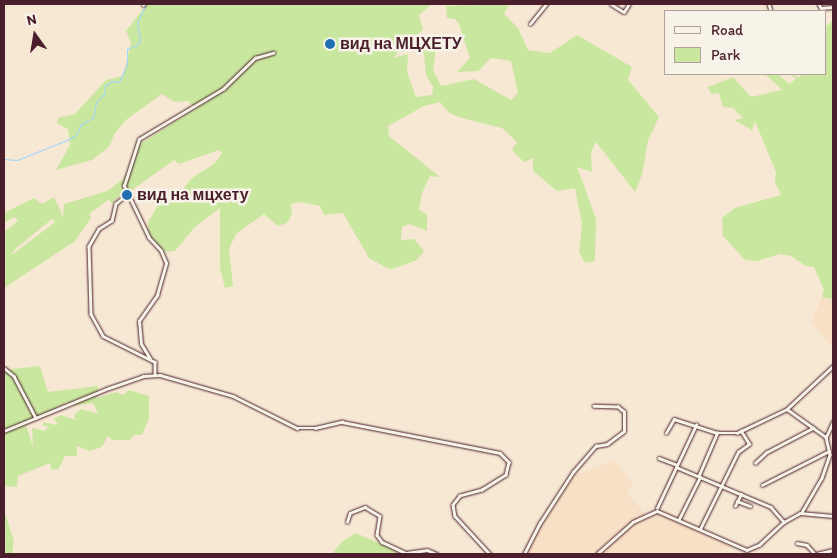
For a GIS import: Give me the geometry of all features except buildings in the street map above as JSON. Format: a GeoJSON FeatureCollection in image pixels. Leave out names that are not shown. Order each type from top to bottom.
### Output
{"type":"FeatureCollection","features":[{"type":"Feature","properties":{"kind":"street"},"geometry":{"type":"LineString","coordinates":[[530,24],[546,4]]}},
{"type":"Feature","properties":{"kind":"street"},"geometry":{"type":"LineString","coordinates":[[611,4],[624,12],[629,4]]}},
{"type":"Feature","properties":{"kind":"street"},"geometry":{"type":"LineString","coordinates":[[819,4],[821,8],[833,7]]}},
{"type":"Feature","properties":{"kind":"street"},"geometry":{"type":"LineString","coordinates":[[150,359],[142,344],[139,321],[157,296],[166,263],[127,195],[124,182],[139,139],[222,89],[255,58],[273,53]]}},
{"type":"Feature","properties":{"kind":"street"},"geometry":{"type":"LineString","coordinates":[[127,195],[116,204],[112,221],[98,230],[89,246],[91,314],[103,336],[150,359],[157,365],[154,375]]}},
{"type":"Feature","properties":{"kind":"street"},"geometry":{"type":"LineString","coordinates":[[666,433],[674,419],[717,433],[741,431],[786,409],[833,366]]}},
{"type":"Feature","properties":{"kind":"street"},"geometry":{"type":"LineString","coordinates":[[4,368],[14,376],[36,418]]}},
{"type":"Feature","properties":{"kind":"street"},"geometry":{"type":"LineString","coordinates":[[4,431],[109,388],[154,375],[174,377],[233,396],[298,428],[316,428],[342,422],[504,454],[510,466],[506,475],[482,490],[460,496],[453,505],[455,516],[490,554]]}},
{"type":"Feature","properties":{"kind":"street"},"geometry":{"type":"LineString","coordinates":[[524,554],[540,523],[573,472],[596,446],[607,444],[624,431],[624,412],[618,407],[594,406]]}},
{"type":"Feature","properties":{"kind":"street"},"geometry":{"type":"LineString","coordinates":[[786,409],[826,437]]}},
{"type":"Feature","properties":{"kind":"street"},"geometry":{"type":"LineString","coordinates":[[596,554],[633,522],[650,513],[663,512],[747,550],[759,545],[784,522],[802,512],[822,478],[829,450],[826,437],[833,422]]}},
{"type":"Feature","properties":{"kind":"street"},"geometry":{"type":"LineString","coordinates":[[656,508],[696,425]]}},
{"type":"Feature","properties":{"kind":"street"},"geometry":{"type":"LineString","coordinates":[[755,463],[767,452],[813,428]]}},
{"type":"Feature","properties":{"kind":"street"},"geometry":{"type":"LineString","coordinates":[[700,529],[738,452],[749,444],[741,431]]}},
{"type":"Feature","properties":{"kind":"street"},"geometry":{"type":"LineString","coordinates":[[679,519],[717,433]]}},
{"type":"Feature","properties":{"kind":"street"},"geometry":{"type":"LineString","coordinates":[[762,485],[829,450]]}},
{"type":"Feature","properties":{"kind":"street"},"geometry":{"type":"LineString","coordinates":[[659,458],[771,507],[784,522]]}},
{"type":"Feature","properties":{"kind":"street"},"geometry":{"type":"LineString","coordinates":[[735,506],[740,494]]}},
{"type":"Feature","properties":{"kind":"street"},"geometry":{"type":"LineString","coordinates":[[737,501],[750,506]]}},
{"type":"Feature","properties":{"kind":"street"},"geometry":{"type":"LineString","coordinates":[[347,522],[350,513],[365,507],[380,516],[377,534],[382,542],[406,553],[426,550],[437,554]]}},
{"type":"Feature","properties":{"kind":"street"},"geometry":{"type":"LineString","coordinates":[[802,512],[833,516]]}},
{"type":"Feature","properties":{"kind":"street"},"geometry":{"type":"LineString","coordinates":[[796,543],[807,545],[816,554],[833,550]]}},
{"type":"Feature","properties":{"kind":"shaded area"},"geometry":{"type":"Polygon","coordinates":[[[822,297],[833,299],[833,348],[811,322],[822,297]]]}},
{"type":"Feature","properties":{"kind":"shaded area"},"geometry":{"type":"Polygon","coordinates":[[[614,460],[634,485],[626,493],[646,514],[595,554],[526,554],[542,522],[571,477],[614,460]]]}},
{"type":"Feature","properties":{"kind":"shaded area"},"geometry":{"type":"Polygon","coordinates":[[[662,513],[732,547],[708,554],[599,554],[634,523],[653,514],[662,513]]]}},
{"type":"Feature","properties":{"kind":"green space"},"geometry":{"type":"Polygon","coordinates":[[[147,4],[432,4],[419,15],[423,30],[401,47],[394,58],[408,54],[407,72],[416,97],[432,95],[433,87],[426,75],[424,54],[410,49],[431,37],[437,42],[433,70],[441,86],[474,79],[511,100],[518,93],[511,61],[491,58],[478,71],[457,72],[470,58],[459,24],[455,19],[447,18],[446,6],[509,4],[504,14],[518,28],[528,50],[550,53],[577,35],[632,67],[628,80],[659,117],[648,140],[642,175],[635,192],[596,142],[591,152],[592,172],[577,167],[596,219],[595,261],[585,263],[579,252],[582,224],[575,188],[557,191],[533,171],[533,158],[524,162],[512,150],[517,142],[502,128],[458,117],[448,112],[440,102],[424,106],[388,126],[389,136],[440,177],[430,176],[422,193],[419,209],[427,215],[427,231],[409,224],[402,227],[401,240],[414,239],[424,251],[417,260],[392,269],[385,267],[369,258],[343,213],[324,215],[320,206],[300,202],[291,204],[292,214],[287,223],[278,226],[264,214],[236,234],[229,249],[233,286],[225,288],[220,268],[220,208],[194,228],[175,251],[168,252],[156,247],[149,236],[148,222],[159,204],[178,195],[192,178],[214,164],[222,153],[219,150],[179,164],[174,160],[132,190],[125,191],[112,203],[108,200],[89,214],[91,218],[75,241],[4,288],[4,232],[18,221],[14,217],[4,223],[4,213],[34,198],[42,204],[54,197],[62,214],[60,218],[63,216],[64,204],[107,191],[123,179],[140,144],[195,109],[189,101],[174,102],[162,94],[127,119],[115,133],[109,147],[92,160],[56,170],[70,145],[68,129],[57,123],[58,118],[75,114],[106,80],[123,76],[131,43],[126,31],[147,4]],[[52,219],[14,250],[12,255],[55,222],[52,219]]]}},
{"type":"Feature","properties":{"kind":"green space"},"geometry":{"type":"Polygon","coordinates":[[[833,21],[833,299],[822,297],[824,290],[814,267],[806,266],[791,256],[780,254],[757,261],[745,260],[723,236],[722,218],[735,208],[781,195],[775,182],[776,172],[755,121],[752,130],[734,120],[743,118],[733,108],[723,107],[719,93],[711,94],[708,87],[733,77],[751,97],[782,90],[766,75],[779,75],[789,84],[796,79],[791,75],[799,77],[802,75],[827,75],[827,25],[833,21]]]}},
{"type":"Feature","properties":{"kind":"green space"},"geometry":{"type":"Polygon","coordinates":[[[40,366],[48,392],[98,386],[97,398],[117,392],[123,395],[129,390],[149,396],[149,419],[142,435],[134,435],[130,440],[112,440],[108,436],[102,447],[90,451],[77,446],[77,456],[65,456],[58,470],[51,469],[50,463],[18,476],[17,487],[4,486],[4,370],[40,366]],[[67,402],[26,425],[33,447],[32,428],[45,431],[48,427],[42,425],[44,422],[56,425],[58,423],[53,419],[61,415],[76,420],[74,415],[81,409],[98,414],[93,403],[71,406],[67,402]]]}},
{"type":"Feature","properties":{"kind":"green space"},"geometry":{"type":"Polygon","coordinates":[[[4,510],[14,541],[12,554],[4,554],[4,510]]]}},
{"type":"Feature","properties":{"kind":"green space"},"geometry":{"type":"Polygon","coordinates":[[[356,533],[400,554],[332,554],[342,542],[356,533]]]}},
{"type":"Feature","properties":{"kind":"waterway"},"geometry":{"type":"LineString","coordinates":[[4,159],[17,160],[67,140],[76,135],[81,124],[93,118],[96,102],[104,94],[105,86],[112,81],[119,82],[127,64],[127,49],[137,45],[140,40],[137,23],[146,4]]}},
{"type":"Feature","properties":{"kind":"place","name":"вид на МЦХЕТУ"},"geometry":{"type":"Point","coordinates":[330,44]}},
{"type":"Feature","properties":{"kind":"place","name":"вид на мцхету"},"geometry":{"type":"Point","coordinates":[127,195]}}]}
